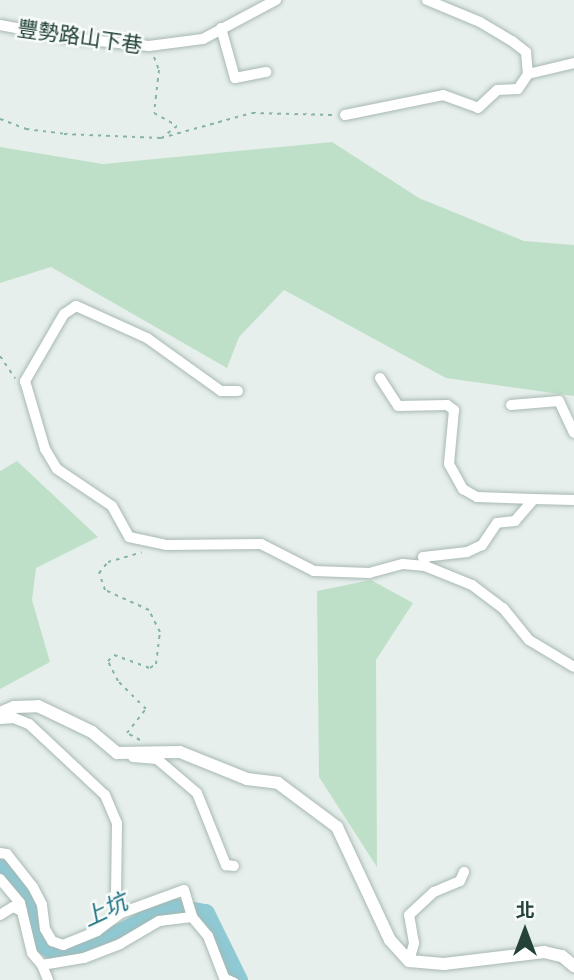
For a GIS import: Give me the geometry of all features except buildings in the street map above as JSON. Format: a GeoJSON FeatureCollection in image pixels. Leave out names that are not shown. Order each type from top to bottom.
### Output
{"type":"FeatureCollection","features":[{"type":"Feature","properties":{"kind":"street","name":"豐勢路山下巷"},"geometry":{"type":"LineString","coordinates":[[0,25],[69,38],[149,46],[203,39],[276,0]]}},
{"type":"Feature","properties":{"kind":"street"},"geometry":{"type":"LineString","coordinates":[[345,115],[443,95],[478,108],[498,90],[518,89],[528,74],[526,52],[480,22],[428,0]]}},
{"type":"Feature","properties":{"kind":"street"},"geometry":{"type":"LineString","coordinates":[[221,28],[235,78],[266,72]]}},
{"type":"Feature","properties":{"kind":"street"},"geometry":{"type":"LineString","coordinates":[[528,74],[574,63]]}},
{"type":"Feature","properties":{"kind":"street"},"geometry":{"type":"LineString","coordinates":[[238,391],[221,391],[147,338],[76,306],[64,314],[25,381],[25,392],[45,449],[57,469],[112,506],[128,537],[167,545],[261,544],[314,571],[369,573],[403,564],[425,566],[472,584],[503,608],[529,640],[574,667]]}},
{"type":"Feature","properties":{"kind":"street"},"geometry":{"type":"LineString","coordinates":[[380,378],[398,406],[447,405],[454,410],[449,464],[463,489],[477,497],[574,500]]}},
{"type":"Feature","properties":{"kind":"street"},"geometry":{"type":"LineString","coordinates":[[511,405],[559,401],[574,433]]}},
{"type":"Feature","properties":{"kind":"street"},"geometry":{"type":"LineString","coordinates":[[425,566],[423,557],[467,552],[482,545],[497,523],[515,521],[534,499]]}},
{"type":"Feature","properties":{"kind":"street"},"geometry":{"type":"LineString","coordinates":[[0,713],[14,706],[52,710],[92,732],[117,753],[157,759],[197,793],[226,865],[234,866]]}},
{"type":"Feature","properties":{"kind":"street"},"geometry":{"type":"LineString","coordinates":[[0,719],[14,718],[29,724],[104,795],[117,823],[116,898],[121,913]]}},
{"type":"Feature","properties":{"kind":"street"},"geometry":{"type":"LineString","coordinates":[[130,755],[163,750],[247,779],[278,783],[325,815],[347,842],[390,940],[409,961],[444,964],[544,952],[562,956],[574,966]]}},
{"type":"Feature","properties":{"kind":"street"},"geometry":{"type":"LineString","coordinates":[[0,853],[6,854],[33,887],[52,941],[63,945],[97,931],[121,913],[184,890],[188,894],[192,917],[208,936],[229,979]]}},
{"type":"Feature","properties":{"kind":"street"},"geometry":{"type":"LineString","coordinates":[[409,961],[414,943],[409,915],[434,892],[460,881],[464,872]]}},
{"type":"Feature","properties":{"kind":"street"},"geometry":{"type":"LineString","coordinates":[[0,879],[13,888],[22,911],[32,953],[42,965],[48,980]]}},
{"type":"Feature","properties":{"kind":"street"},"geometry":{"type":"LineString","coordinates":[[0,915],[13,907],[22,911]]}},
{"type":"Feature","properties":{"kind":"street"},"geometry":{"type":"LineString","coordinates":[[42,965],[84,958],[120,944],[159,921],[192,917]]}},
{"type":"Feature","properties":{"kind":"path"},"geometry":{"type":"LineString","coordinates":[[149,46],[159,70],[154,113],[177,126],[161,138]]}},
{"type":"Feature","properties":{"kind":"path"},"geometry":{"type":"LineString","coordinates":[[0,119],[26,129],[64,134],[161,138],[252,113],[345,115]]}},
{"type":"Feature","properties":{"kind":"path"},"geometry":{"type":"LineString","coordinates":[[0,356],[25,392]]}},
{"type":"Feature","properties":{"kind":"path"},"geometry":{"type":"LineString","coordinates":[[143,552],[108,562],[99,573],[99,583],[116,597],[149,610],[160,632],[156,664],[150,668],[114,655],[108,661],[118,681],[146,709],[127,733],[131,738],[161,744],[163,750]]}},
{"type":"Feature","properties":{"kind":"green space"},"geometry":{"type":"Polygon","coordinates":[[[332,142],[419,198],[524,241],[574,245],[574,396],[446,378],[284,290],[239,337],[227,368],[51,267],[0,283],[0,147],[103,164],[332,142]]]}},
{"type":"Feature","properties":{"kind":"green space"},"geometry":{"type":"Polygon","coordinates":[[[17,461],[98,537],[36,568],[32,600],[50,662],[0,689],[0,471],[17,461]]]}},
{"type":"Feature","properties":{"kind":"green space"},"geometry":{"type":"Polygon","coordinates":[[[371,580],[413,603],[376,660],[377,867],[319,777],[317,591],[371,580]]]}},
{"type":"Feature","properties":{"kind":"waterway","name":"上坑"},"geometry":{"type":"LineString","coordinates":[[0,868],[19,879],[31,901],[40,942],[61,956],[123,931],[168,906],[205,913],[238,980]]}}]}
